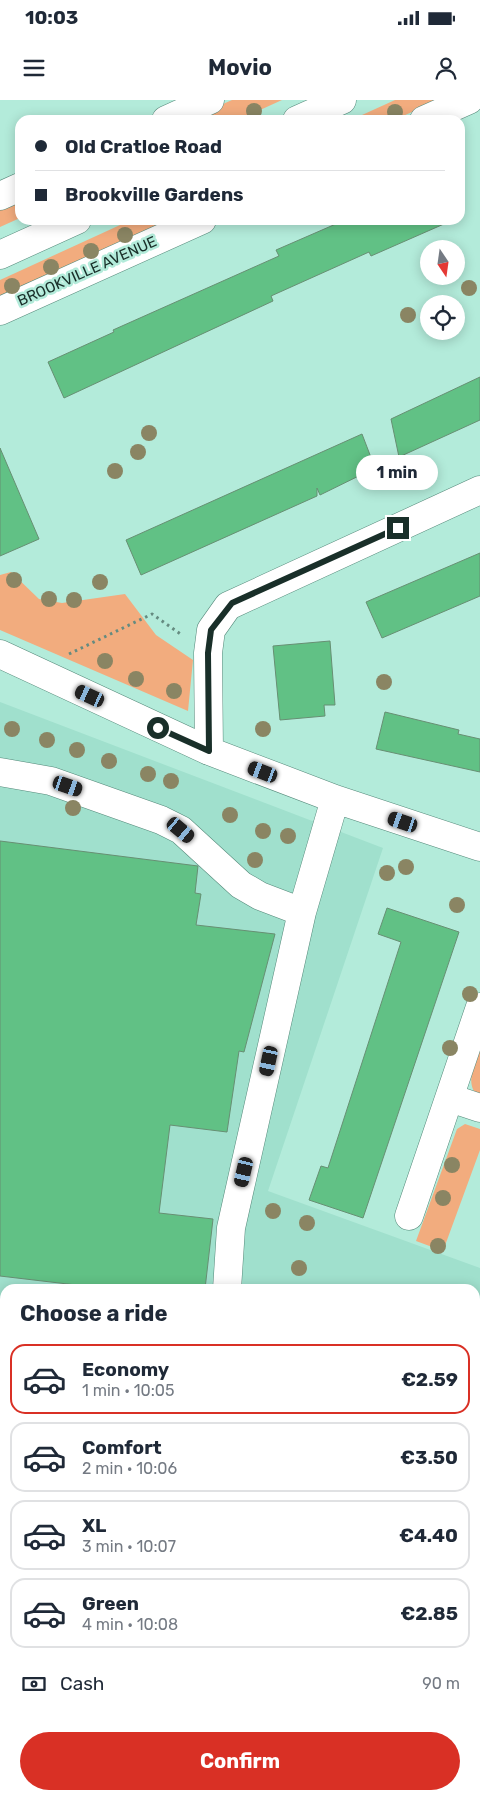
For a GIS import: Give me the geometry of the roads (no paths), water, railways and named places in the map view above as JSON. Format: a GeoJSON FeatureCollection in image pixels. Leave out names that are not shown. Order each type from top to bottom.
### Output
{"type":"FeatureCollection","features":[{"type":"Feature","properties":{"kind":"street"},"geometry":{"type":"LineString","coordinates":[[177,115],[210,100]]}},
{"type":"Feature","properties":{"kind":"street"},"geometry":{"type":"LineString","coordinates":[[309,115],[342,100]]}},
{"type":"Feature","properties":{"kind":"street"},"geometry":{"type":"LineString","coordinates":[[435,115],[469,100]]}},
{"type":"Feature","properties":{"kind":"street"},"geometry":{"type":"LineString","coordinates":[[0,196],[15,189]]}},
{"type":"Feature","properties":{"kind":"street"},"geometry":{"type":"LineString","coordinates":[[0,255],[66,225]]}},
{"type":"Feature","properties":{"kind":"street","name":"BROOKVILLE AVENUE"},"geometry":{"type":"LineString","coordinates":[[0,311],[191,225]]}},
{"type":"Feature","properties":{"kind":"street"},"geometry":{"type":"LineString","coordinates":[[209,751],[208,653],[211,630],[232,603],[480,490]]}},
{"type":"Feature","properties":{"kind":"street"},"geometry":{"type":"LineString","coordinates":[[0,654],[209,751],[335,799],[480,847]]}},
{"type":"Feature","properties":{"kind":"street"},"geometry":{"type":"LineString","coordinates":[[0,772],[51,781],[161,820],[181,830],[251,892],[302,912]]}},
{"type":"Feature","properties":{"kind":"street"},"geometry":{"type":"LineString","coordinates":[[227,1284],[231,1228],[302,912],[335,799]]}},
{"type":"Feature","properties":{"kind":"street"},"geometry":{"type":"LineString","coordinates":[[409,1216],[480,1006]]}},
{"type":"Feature","properties":{"kind":"street"},"geometry":{"type":"LineString","coordinates":[[450,1098],[480,1108]]}}]}
